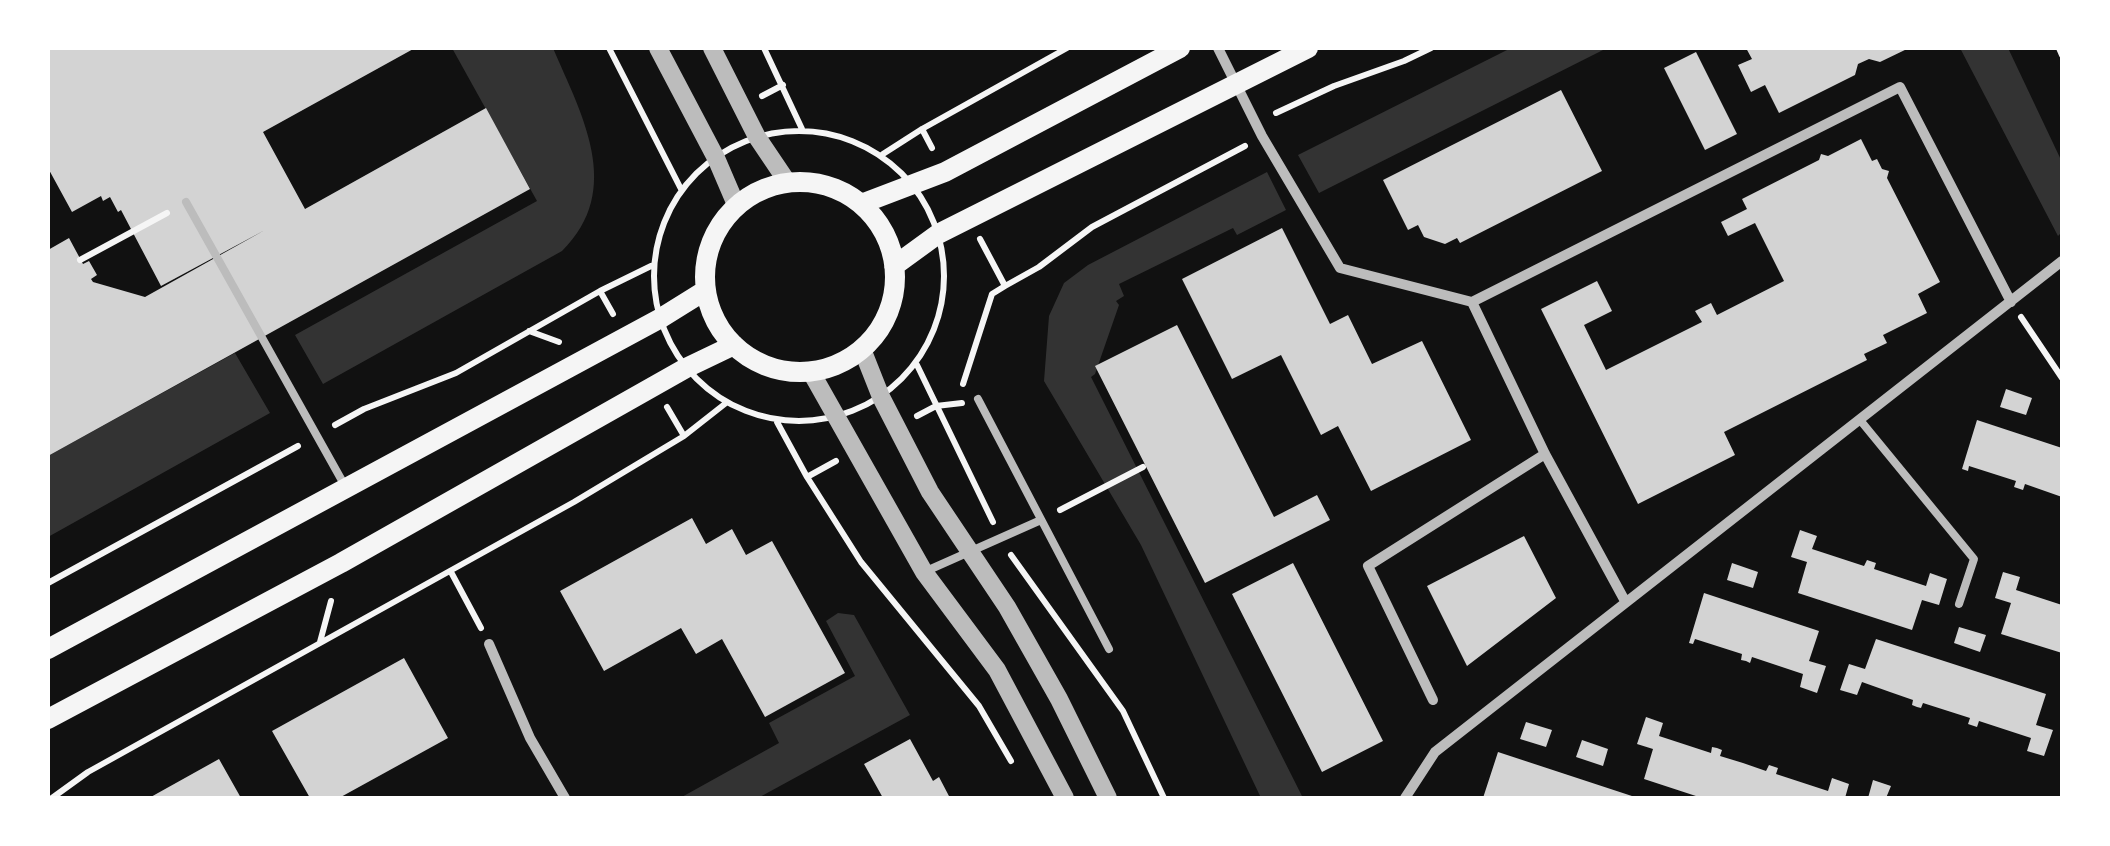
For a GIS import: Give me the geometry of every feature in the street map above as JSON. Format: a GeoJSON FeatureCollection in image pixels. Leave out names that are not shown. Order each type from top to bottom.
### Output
{"type":"FeatureCollection","features":[{"type":"Feature","properties":{"kind":"main road"},"geometry":{"type":"LineString","coordinates":[[861,204],[945,172],[1180,48]]}},
{"type":"Feature","properties":{"kind":"main road"},"geometry":{"type":"LineString","coordinates":[[894,266],[938,234],[1308,48]]}},
{"type":"Feature","properties":{"kind":"main road"},"geometry":{"type":"LineString","coordinates":[[788,183],[826,186],[861,204],[884,232],[894,266],[895,281],[882,326],[862,349],[838,364],[811,372],[769,367],[734,344],[715,319],[706,290],[707,259],[726,218],[761,191],[788,183]]}},
{"type":"Feature","properties":{"kind":"main road"},"geometry":{"type":"LineString","coordinates":[[51,641],[346,488],[706,290]]}},
{"type":"Feature","properties":{"kind":"main road"},"geometry":{"type":"LineString","coordinates":[[48,719],[341,563],[734,344]]}},
{"type":"Feature","properties":{"kind":"street"},"geometry":{"type":"LineString","coordinates":[[658,48],[737,206]]}},
{"type":"Feature","properties":{"kind":"street"},"geometry":{"type":"LineString","coordinates":[[712,48],[757,137],[788,183]]}},
{"type":"Feature","properties":{"kind":"street"},"geometry":{"type":"LineString","coordinates":[[1218,48],[1262,136],[1340,268],[1472,302],[1900,87],[2011,302]]}},
{"type":"Feature","properties":{"kind":"street"},"geometry":{"type":"LineString","coordinates":[[1405,798],[1435,752],[2062,261]]}},
{"type":"Feature","properties":{"kind":"street"},"geometry":{"type":"LineString","coordinates":[[1472,302],[1545,454],[1625,601]]}},
{"type":"Feature","properties":{"kind":"street"},"geometry":{"type":"LineString","coordinates":[[862,349],[914,460],[1024,637],[1108,798]]}},
{"type":"Feature","properties":{"kind":"street"},"geometry":{"type":"LineString","coordinates":[[811,372],[924,572],[997,670],[1065,798]]}},
{"type":"Feature","properties":{"kind":"street"},"geometry":{"type":"LineString","coordinates":[[1432,700],[1368,566],[1545,454]]}},
{"type":"Feature","properties":{"kind":"street"},"geometry":{"type":"LineString","coordinates":[[490,644],[530,738],[564,798]]}},
{"type":"Feature","properties":{"kind":"lane"},"geometry":{"type":"LineString","coordinates":[[186,202],[346,488]]}},
{"type":"Feature","properties":{"kind":"lane"},"geometry":{"type":"LineString","coordinates":[[978,399],[1109,649]]}},
{"type":"Feature","properties":{"kind":"lane"},"geometry":{"type":"LineString","coordinates":[[1860,420],[1974,559],[1959,604]]}},
{"type":"Feature","properties":{"kind":"lane"},"geometry":{"type":"LineString","coordinates":[[924,572],[1041,520]]}},
{"type":"Feature","properties":{"kind":"path"},"geometry":{"type":"LineString","coordinates":[[48,583],[364,409],[456,373],[600,290],[650,266],[660,227],[682,190],[609,48]]}},
{"type":"Feature","properties":{"kind":"path"},"geometry":{"type":"LineString","coordinates":[[764,48],[802,128],[839,135],[883,154],[922,128],[1068,48]]}},
{"type":"Feature","properties":{"kind":"path"},"geometry":{"type":"LineString","coordinates":[[1256,122],[1431,48]]}},
{"type":"Feature","properties":{"kind":"path"},"geometry":{"type":"LineString","coordinates":[[2058,48],[2062,55]]}},
{"type":"Feature","properties":{"kind":"path"},"geometry":{"type":"LineString","coordinates":[[922,128],[945,172]]}},
{"type":"Feature","properties":{"kind":"path"},"geometry":{"type":"LineString","coordinates":[[957,404],[992,294],[1038,267],[1092,227],[1262,136]]}},
{"type":"Feature","properties":{"kind":"path"},"geometry":{"type":"LineString","coordinates":[[80,260],[186,202]]}},
{"type":"Feature","properties":{"kind":"path"},"geometry":{"type":"LineString","coordinates":[[970,220],[1005,286]]}},
{"type":"Feature","properties":{"kind":"path"},"geometry":{"type":"LineString","coordinates":[[2011,302],[2062,378]]}},
{"type":"Feature","properties":{"kind":"path"},"geometry":{"type":"LineString","coordinates":[[917,365],[1001,538],[1027,581],[1122,711],[1164,798]]}},
{"type":"Feature","properties":{"kind":"path"},"geometry":{"type":"LineString","coordinates":[[52,798],[88,772],[451,572],[684,436],[726,403]]}},
{"type":"Feature","properties":{"kind":"path"},"geometry":{"type":"LineString","coordinates":[[776,421],[861,562],[979,706],[1014,766]]}},
{"type":"Feature","properties":{"kind":"path"},"geometry":{"type":"LineString","coordinates":[[1086,497],[1141,468]]}},
{"type":"Feature","properties":{"kind":"path"},"geometry":{"type":"LineString","coordinates":[[451,572],[490,644]]}},
{"type":"Feature","properties":{"kind":"shaded area"},"geometry":{"type":"Polygon","coordinates":[[[452,48],[553,48],[592,151],[591,202],[581,227],[562,251],[323,384],[295,335],[537,201],[452,48]]]}},
{"type":"Feature","properties":{"kind":"shaded area"},"geometry":{"type":"Polygon","coordinates":[[[1511,48],[1607,48],[1319,193],[1298,155],[1511,48]]]}},
{"type":"Feature","properties":{"kind":"shaded area"},"geometry":{"type":"Polygon","coordinates":[[[1960,48],[2008,48],[2062,162],[2062,232],[2058,236],[1960,48]]]}},
{"type":"Feature","properties":{"kind":"shaded area"},"geometry":{"type":"Polygon","coordinates":[[[1267,172],[1286,210],[1237,235],[1233,228],[1119,284],[1124,296],[1116,301],[1119,305],[1091,377],[1303,798],[1261,798],[1141,545],[1044,381],[1049,316],[1064,283],[1088,265],[1267,172]]]}},
{"type":"Feature","properties":{"kind":"shaded area"},"geometry":{"type":"Polygon","coordinates":[[[235,353],[270,413],[48,537],[48,456],[235,353]]]}},
{"type":"Feature","properties":{"kind":"shaded area"},"geometry":{"type":"Polygon","coordinates":[[[838,613],[854,615],[910,715],[758,798],[680,798],[779,743],[769,723],[855,676],[826,621],[838,613]]]}},
{"type":"Feature","properties":{"kind":"building"},"geometry":{"type":"Polygon","coordinates":[[[48,48],[415,48],[263,132],[305,209],[486,108],[530,189],[48,456],[48,250],[69,238],[83,264],[89,261],[97,275],[91,279],[93,282],[145,297],[265,230],[161,286],[121,210],[118,212],[110,197],[103,201],[101,196],[72,212],[48,168],[48,48]]]}},
{"type":"Feature","properties":{"kind":"building"},"geometry":{"type":"Polygon","coordinates":[[[1746,48],[1909,48],[1880,62],[1869,59],[1858,64],[1855,75],[1779,113],[1765,85],[1751,92],[1738,65],[1752,59],[1746,48]]]}},
{"type":"Feature","properties":{"kind":"building"},"geometry":{"type":"Polygon","coordinates":[[[1696,52],[1737,134],[1705,150],[1664,68],[1696,52]]]}},
{"type":"Feature","properties":{"kind":"building"},"geometry":{"type":"Polygon","coordinates":[[[1561,90],[1602,171],[1460,243],[1457,238],[1445,244],[1424,237],[1418,225],[1408,230],[1383,180],[1561,90]]]}},
{"type":"Feature","properties":{"kind":"building"},"geometry":{"type":"Polygon","coordinates":[[[1861,139],[1872,161],[1877,159],[1882,169],[1889,171],[1887,178],[1940,282],[1918,294],[1927,313],[1883,335],[1887,343],[1864,354],[1867,360],[1724,432],[1735,455],[1638,504],[1541,309],[1597,281],[1612,311],[1584,325],[1606,370],[1702,322],[1695,311],[1711,303],[1717,315],[1784,281],[1755,223],[1728,236],[1721,222],[1747,209],[1742,199],[1819,160],[1821,154],[1828,156],[1861,139]]]}},
{"type":"Feature","properties":{"kind":"building"},"geometry":{"type":"Polygon","coordinates":[[[1282,228],[1330,324],[1348,315],[1372,364],[1422,341],[1471,440],[1371,491],[1338,426],[1321,435],[1281,355],[1232,379],[1182,279],[1282,228]]]}},
{"type":"Feature","properties":{"kind":"building"},"geometry":{"type":"Polygon","coordinates":[[[1177,325],[1274,517],[1317,495],[1330,520],[1205,583],[1095,366],[1177,325]]]}},
{"type":"Feature","properties":{"kind":"building"},"geometry":{"type":"Polygon","coordinates":[[[2006,389],[2032,398],[2026,415],[2000,407],[2006,389]]]}},
{"type":"Feature","properties":{"kind":"building"},"geometry":{"type":"Polygon","coordinates":[[[1977,420],[2062,448],[2062,497],[2025,484],[2023,490],[2014,487],[2016,481],[1969,466],[1968,471],[1962,469],[1977,420]]]}},
{"type":"Feature","properties":{"kind":"building"},"geometry":{"type":"Polygon","coordinates":[[[692,518],[706,544],[732,529],[746,555],[772,541],[845,673],[765,717],[722,639],[696,654],[681,628],[604,671],[560,591],[692,518]]]}},
{"type":"Feature","properties":{"kind":"building"},"geometry":{"type":"Polygon","coordinates":[[[1800,530],[1817,536],[1812,549],[1864,566],[1867,560],[1876,563],[1874,569],[1926,586],[1930,573],[1947,579],[1939,605],[1922,600],[1912,630],[1798,593],[1807,562],[1791,557],[1800,530]]]}},
{"type":"Feature","properties":{"kind":"building"},"geometry":{"type":"Polygon","coordinates":[[[1524,536],[1556,598],[1467,666],[1427,586],[1524,536]]]}},
{"type":"Feature","properties":{"kind":"building"},"geometry":{"type":"Polygon","coordinates":[[[1293,563],[1383,741],[1322,772],[1232,594],[1293,563]]]}},
{"type":"Feature","properties":{"kind":"building"},"geometry":{"type":"Polygon","coordinates":[[[1732,563],[1758,572],[1753,588],[1727,580],[1732,563]]]}},
{"type":"Feature","properties":{"kind":"building"},"geometry":{"type":"Polygon","coordinates":[[[2003,572],[2020,577],[2016,590],[2062,605],[2062,653],[2001,634],[2011,603],[1995,598],[2003,572]]]}},
{"type":"Feature","properties":{"kind":"building"},"geometry":{"type":"Polygon","coordinates":[[[1704,593],[1819,631],[1809,661],[1826,666],[1817,693],[1800,687],[1803,674],[1752,657],[1750,663],[1741,660],[1742,654],[1695,639],[1693,644],[1689,643],[1704,593]]]}},
{"type":"Feature","properties":{"kind":"building"},"geometry":{"type":"Polygon","coordinates":[[[1959,627],[1986,635],[1980,652],[1954,643],[1959,627]]]}},
{"type":"Feature","properties":{"kind":"building"},"geometry":{"type":"Polygon","coordinates":[[[1876,639],[2046,694],[2036,725],[2053,730],[2044,756],[2027,751],[2031,738],[1979,721],[1977,727],[1968,724],[1970,718],[1923,703],[1921,708],[1917,707],[1912,705],[1913,700],[1862,682],[1857,695],[1840,690],[1849,664],[1865,669],[1876,639]]]}},
{"type":"Feature","properties":{"kind":"building"},"geometry":{"type":"Polygon","coordinates":[[[404,658],[448,738],[339,798],[310,798],[272,731],[404,658]]]}},
{"type":"Feature","properties":{"kind":"building"},"geometry":{"type":"Polygon","coordinates":[[[1646,717],[1663,723],[1659,736],[1711,753],[1712,747],[1717,748],[1722,750],[1720,756],[1766,771],[1769,765],[1778,768],[1776,774],[1828,791],[1832,778],[1849,784],[1845,798],[1702,798],[1644,779],[1653,749],[1637,744],[1646,717]]]}},
{"type":"Feature","properties":{"kind":"building"},"geometry":{"type":"Polygon","coordinates":[[[1526,722],[1552,730],[1546,747],[1520,739],[1526,722]]]}},
{"type":"Feature","properties":{"kind":"building"},"geometry":{"type":"Polygon","coordinates":[[[910,739],[933,781],[939,777],[950,798],[883,798],[864,764],[910,739]]]}},
{"type":"Feature","properties":{"kind":"building"},"geometry":{"type":"Polygon","coordinates":[[[1582,740],[1608,749],[1603,766],[1576,757],[1582,740]]]}},
{"type":"Feature","properties":{"kind":"building"},"geometry":{"type":"Polygon","coordinates":[[[1498,752],[1638,798],[1483,798],[1498,752]]]}},
{"type":"Feature","properties":{"kind":"building"},"geometry":{"type":"Polygon","coordinates":[[[219,759],[241,798],[149,798],[219,759]]]}},
{"type":"Feature","properties":{"kind":"building"},"geometry":{"type":"Polygon","coordinates":[[[1873,780],[1891,786],[1886,798],[1868,798],[1873,780]]]}}]}
